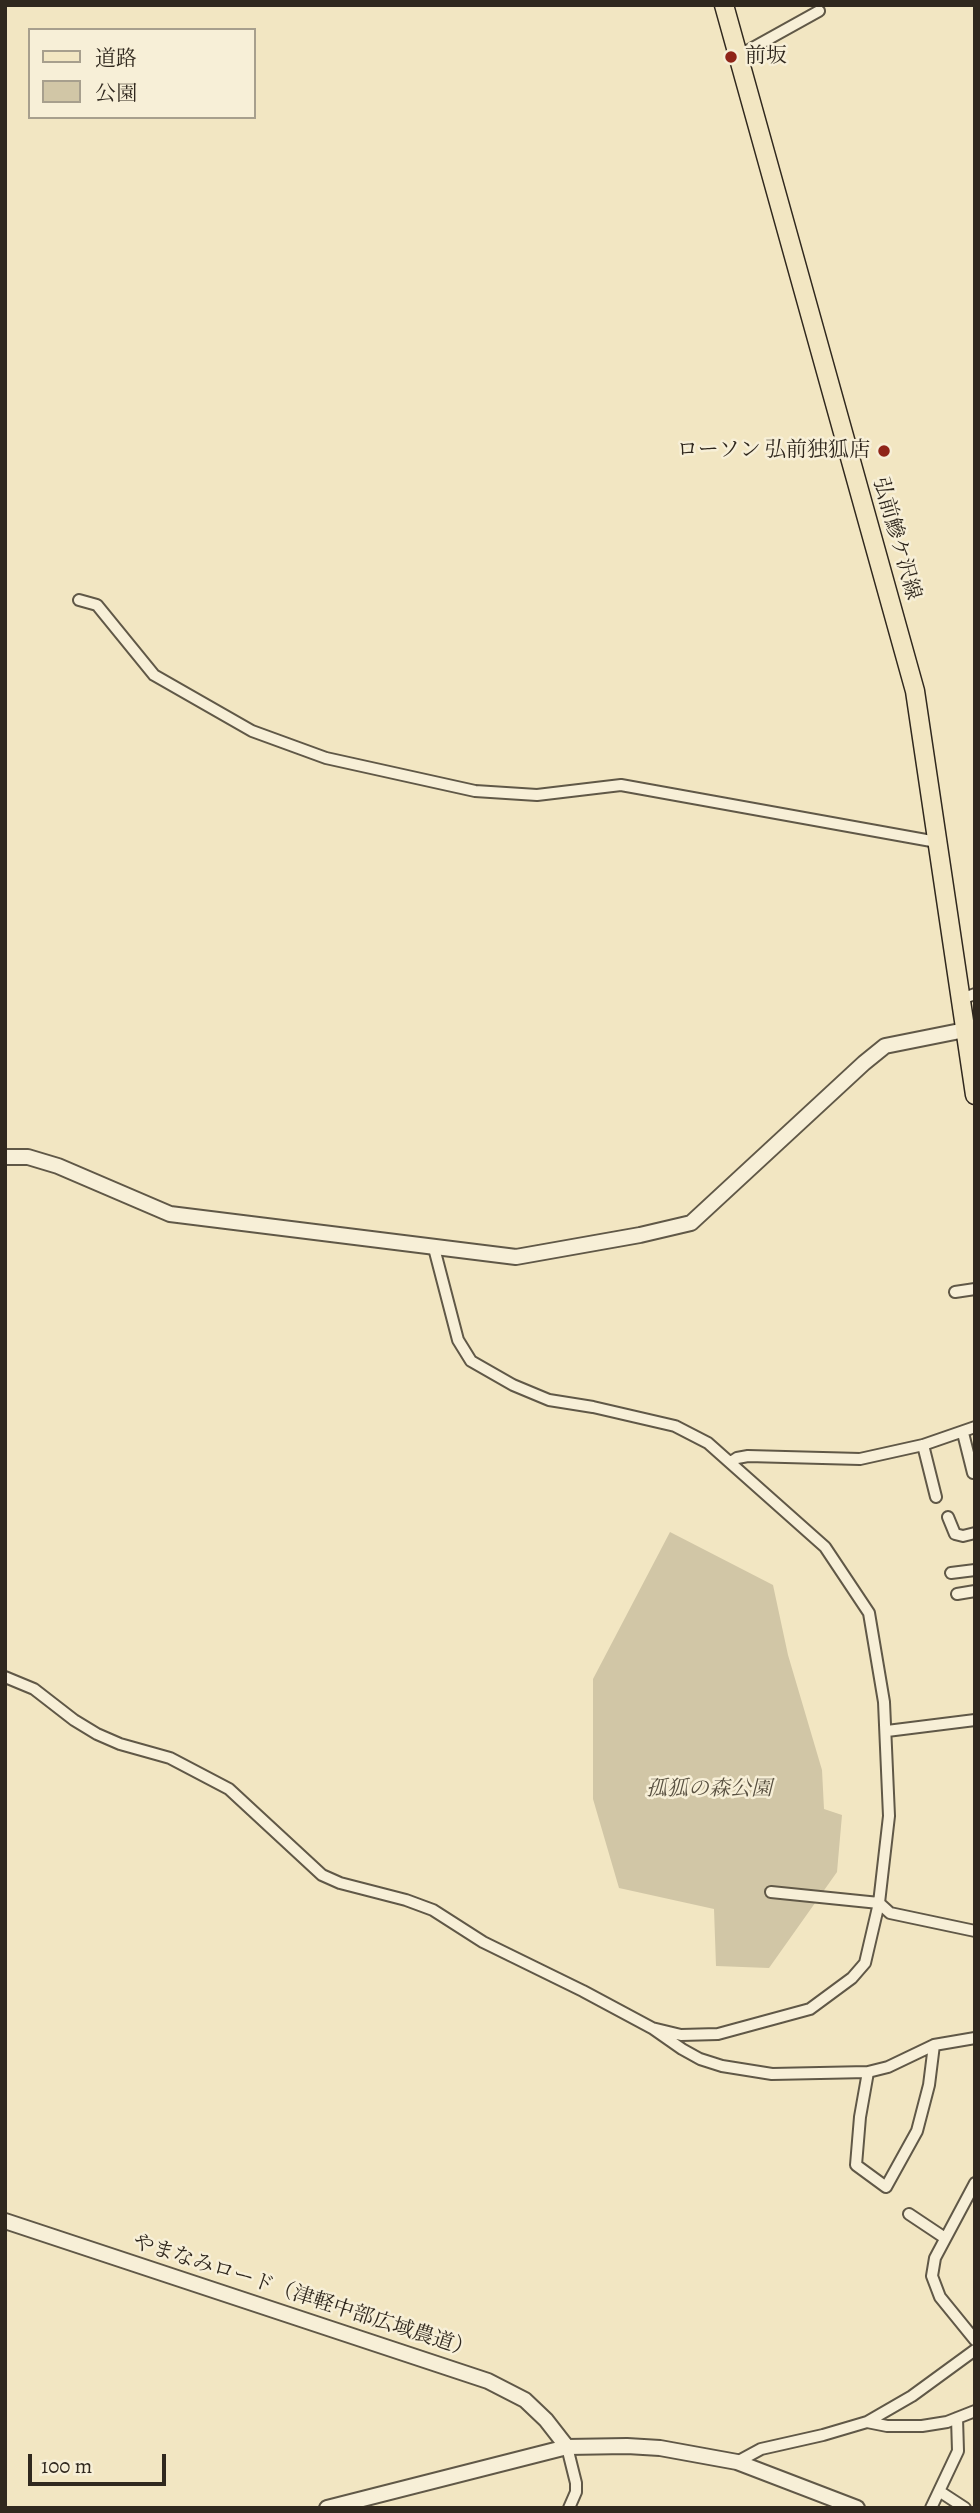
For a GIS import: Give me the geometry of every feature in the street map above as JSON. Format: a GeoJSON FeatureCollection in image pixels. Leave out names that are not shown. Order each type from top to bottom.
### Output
{"type":"FeatureCollection","features":[{"type":"Feature","properties":{"kind":"main road","name":"弘前鰺ケ沢線"},"geometry":{"type":"LineString","coordinates":[[724,5],[908,662],[919,710],[937,842],[968,997],[965,1030],[975,1095]]}},
{"type":"Feature","properties":{"kind":"street"},"geometry":{"type":"LineString","coordinates":[[738,56],[819,11]]}},
{"type":"Feature","properties":{"kind":"street"},"geometry":{"type":"LineString","coordinates":[[79,600],[97,605],[154,675],[252,731],[326,758],[475,791],[537,794],[621,785],[937,842]]}},
{"type":"Feature","properties":{"kind":"street"},"geometry":{"type":"LineString","coordinates":[[5,1157],[28,1157],[58,1166],[170,1214],[516,1257],[640,1236],[691,1223],[864,1063],[886,1046],[965,1030]]}},
{"type":"Feature","properties":{"kind":"street"},"geometry":{"type":"LineString","coordinates":[[434,1248],[458,1340],[471,1362],[513,1385],[549,1400],[675,1426],[708,1443],[825,1547],[869,1613],[878,1656],[887,1731],[889,1816],[879,1903],[865,1963],[852,1978],[810,2009],[718,2034],[681,2035],[652,2028]]}},
{"type":"Feature","properties":{"kind":"street"},"geometry":{"type":"LineString","coordinates":[[955,1292],[975,1289]]}},
{"type":"Feature","properties":{"kind":"street"},"geometry":{"type":"LineString","coordinates":[[731,1462],[748,1456],[860,1459],[923,1445],[975,1427]]}},
{"type":"Feature","properties":{"kind":"street"},"geometry":{"type":"LineString","coordinates":[[962,1433],[972,1473]]}},
{"type":"Feature","properties":{"kind":"street"},"geometry":{"type":"LineString","coordinates":[[923,1445],[936,1497]]}},
{"type":"Feature","properties":{"kind":"street"},"geometry":{"type":"LineString","coordinates":[[948,1517],[955,1534],[963,1536],[975,1533]]}},
{"type":"Feature","properties":{"kind":"street"},"geometry":{"type":"LineString","coordinates":[[951,1573],[975,1570]]}},
{"type":"Feature","properties":{"kind":"street"},"geometry":{"type":"LineString","coordinates":[[957,1594],[975,1591]]}},
{"type":"Feature","properties":{"kind":"street"},"geometry":{"type":"LineString","coordinates":[[5,1677],[34,1689],[97,1734],[120,1744],[170,1758],[229,1789],[323,1875],[341,1883],[433,1910],[483,1942],[652,2028],[700,2059],[722,2066],[772,2074],[868,2072],[888,2067],[934,2045],[975,2038]]}},
{"type":"Feature","properties":{"kind":"street"},"geometry":{"type":"LineString","coordinates":[[887,1731],[975,1720]]}},
{"type":"Feature","properties":{"kind":"street"},"geometry":{"type":"LineString","coordinates":[[771,1892],[879,1903],[890,1913],[975,1931]]}},
{"type":"Feature","properties":{"kind":"street"},"geometry":{"type":"LineString","coordinates":[[868,2072],[860,2117],[856,2165],[886,2187],[917,2131],[929,2085],[934,2045]]}},
{"type":"Feature","properties":{"kind":"street"},"geometry":{"type":"LineString","coordinates":[[975,2183],[935,2258],[932,2276],[940,2297],[975,2340]]}},
{"type":"Feature","properties":{"kind":"street"},"geometry":{"type":"LineString","coordinates":[[909,2214],[945,2238]]}},
{"type":"Feature","properties":{"kind":"street","name":"やまなみロード（津軽中部広域農道）"},"geometry":{"type":"LineString","coordinates":[[5,2221],[488,2381],[525,2400],[546,2420],[567,2447]]}},
{"type":"Feature","properties":{"kind":"street"},"geometry":{"type":"LineString","coordinates":[[737,2462],[761,2449],[867,2422],[912,2396],[975,2350]]}},
{"type":"Feature","properties":{"kind":"street"},"geometry":{"type":"LineString","coordinates":[[867,2422],[887,2426],[922,2426],[947,2422],[975,2411]]}},
{"type":"Feature","properties":{"kind":"street"},"geometry":{"type":"LineString","coordinates":[[931,2508],[958,2451],[957,2418]]}},
{"type":"Feature","properties":{"kind":"street"},"geometry":{"type":"LineString","coordinates":[[567,2447],[576,2483],[576,2492],[569,2508]]}},
{"type":"Feature","properties":{"kind":"street"},"geometry":{"type":"LineString","coordinates":[[327,2508],[567,2447],[660,2448],[737,2462],[857,2508]]}},
{"type":"Feature","properties":{"kind":"street"},"geometry":{"type":"LineString","coordinates":[[939,2491],[965,2508]]}},
{"type":"Feature","properties":{"kind":"green space","name":"孤狐の森公園"},"geometry":{"type":"Polygon","coordinates":[[[670,1532],[773,1585],[788,1655],[822,1770],[824,1809],[842,1815],[837,1872],[769,1968],[716,1966],[714,1909],[619,1888],[593,1799],[593,1679],[670,1532]]]}},
{"type":"Feature","properties":{"kind":"place","name":"前坂"},"geometry":{"type":"Point","coordinates":[731,57]}},
{"type":"Feature","properties":{"kind":"place","name":"ローソン 弘前独狐店"},"geometry":{"type":"Point","coordinates":[884,451]}}]}
